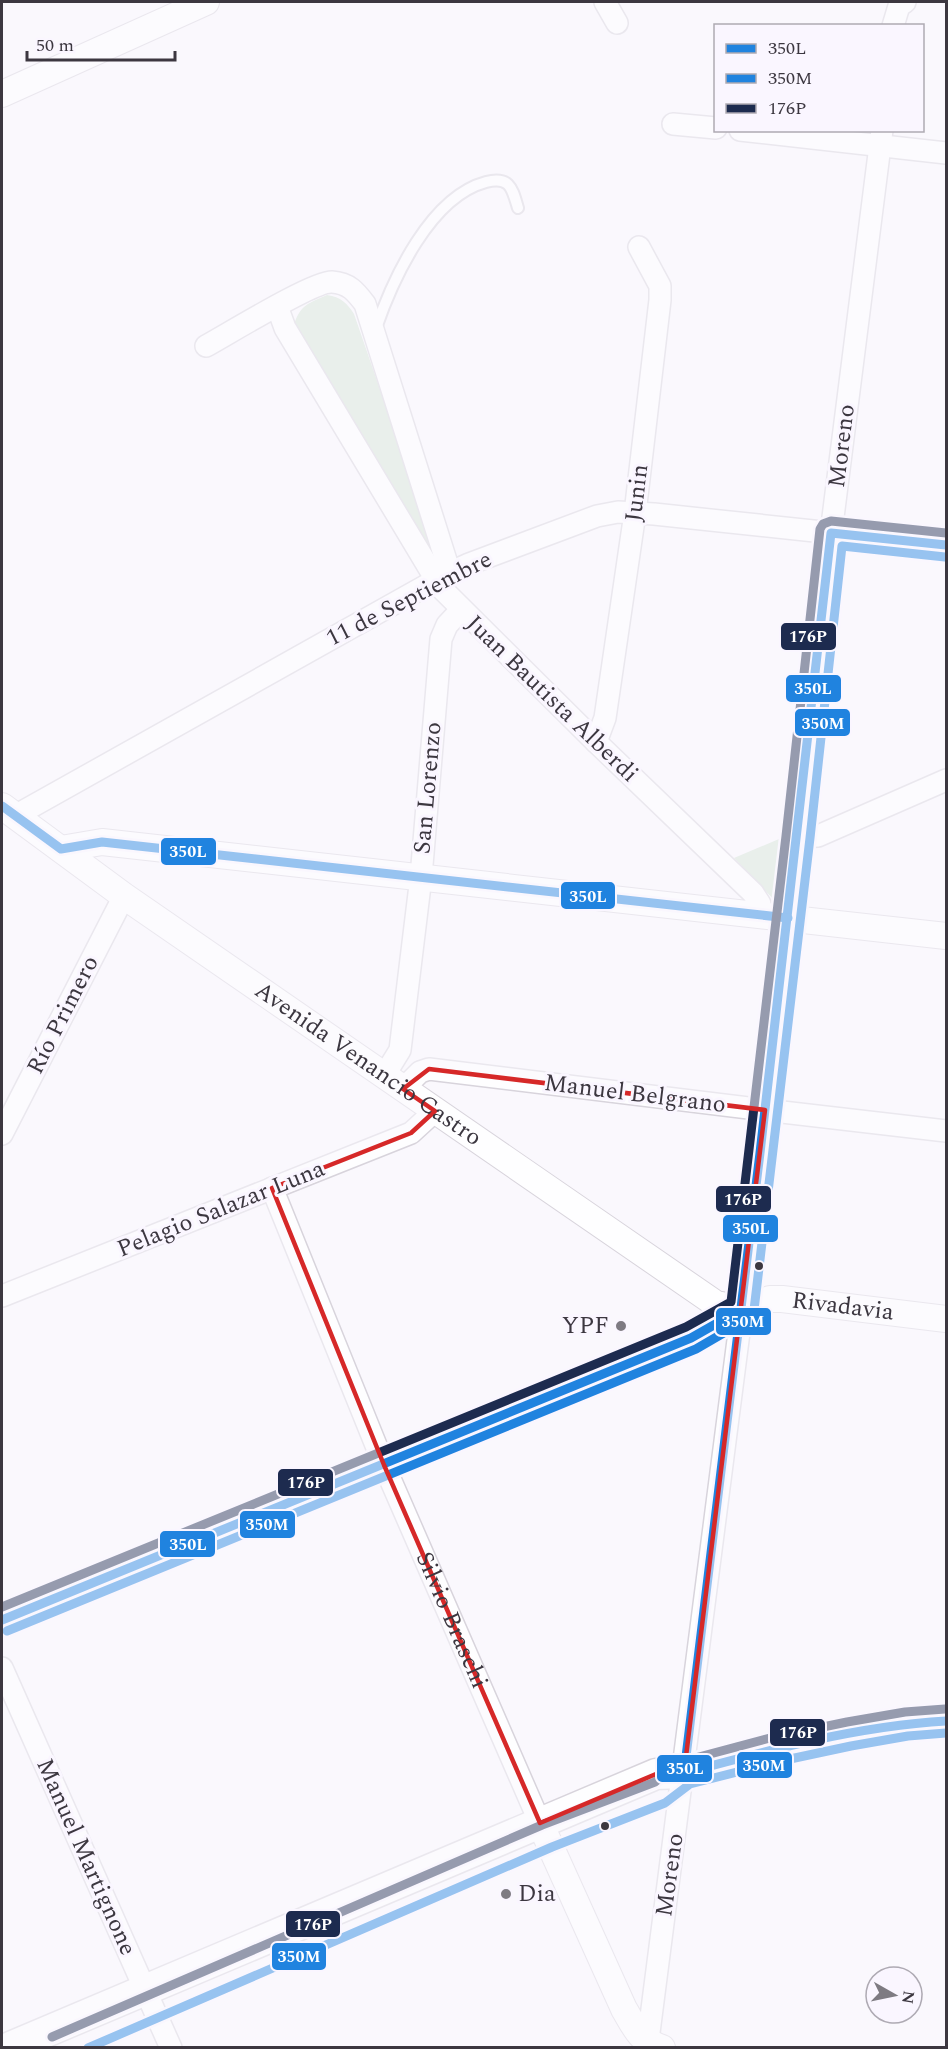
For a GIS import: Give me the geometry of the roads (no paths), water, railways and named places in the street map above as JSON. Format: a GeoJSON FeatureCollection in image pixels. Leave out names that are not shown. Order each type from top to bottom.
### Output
{"type":"FeatureCollection","features":[{"type":"Feature","properties":{"kind":"main road"},"geometry":{"type":"LineString","coordinates":[[8,2048],[149,1998],[543,1829],[656,1774],[684,1773],[773,1750],[849,1734],[907,1724],[946,1721]]}},
{"type":"Feature","properties":{"kind":"main road"},"geometry":{"type":"LineString","coordinates":[[57,2048],[149,1998]]}},
{"type":"Feature","properties":{"kind":"street"},"geometry":{"type":"LineString","coordinates":[[2,94],[206,2]]}},
{"type":"Feature","properties":{"kind":"street"},"geometry":{"type":"LineString","coordinates":[[605,2],[617,23]]}},
{"type":"Feature","properties":{"kind":"street"},"geometry":{"type":"LineString","coordinates":[[673,124],[714,128]]}},
{"type":"Feature","properties":{"kind":"street"},"geometry":{"type":"LineString","coordinates":[[775,132],[881,138],[946,153]]}},
{"type":"Feature","properties":{"kind":"street","name":"Moreno"},"geometry":{"type":"LineString","coordinates":[[652,2046],[798,837],[831,533],[881,138]]}},
{"type":"Feature","properties":{"kind":"street","name":"Junin"},"geometry":{"type":"LineString","coordinates":[[596,742],[605,718],[634,513],[660,300],[660,286],[639,247]]}},
{"type":"Feature","properties":{"kind":"street","name":"Juan Bautista Alberdi"},"geometry":{"type":"LineString","coordinates":[[443,577],[365,304],[348,285],[329,282],[277,306],[285,328],[443,577],[461,610],[753,893],[760,904],[760,915]]}},
{"type":"Feature","properties":{"kind":"street"},"geometry":{"type":"LineString","coordinates":[[207,346],[277,306]]}},
{"type":"Feature","properties":{"kind":"street","name":"11 de Septiembre"},"geometry":{"type":"LineString","coordinates":[[8,811],[468,564],[579,522],[618,512],[634,513],[946,545]]}},
{"type":"Feature","properties":{"kind":"street","name":"San Lorenzo"},"geometry":{"type":"LineString","coordinates":[[394,1082],[421,877],[441,639],[447,625],[461,610]]}},
{"type":"Feature","properties":{"kind":"street"},"geometry":{"type":"LineString","coordinates":[[798,837],[818,836],[946,780]]}},
{"type":"Feature","properties":{"kind":"street","name":"Avenida Venancio Castro"},"geometry":{"type":"LineString","coordinates":[[8,811],[124,896],[707,1299],[716,1304],[742,1309]]}},
{"type":"Feature","properties":{"kind":"street"},"geometry":{"type":"LineString","coordinates":[[61,849],[102,842],[946,936]]}},
{"type":"Feature","properties":{"kind":"street","name":"Río Primero"},"geometry":{"type":"LineString","coordinates":[[2,1134],[124,896]]}},
{"type":"Feature","properties":{"kind":"street","name":"Manuel Belgrano"},"geometry":{"type":"LineString","coordinates":[[394,1082],[429,1069],[946,1131]]}},
{"type":"Feature","properties":{"kind":"street","name":"Pelagio Salazar Luna"},"geometry":{"type":"LineString","coordinates":[[2,1296],[411,1133],[435,1111]]}},
{"type":"Feature","properties":{"kind":"street","name":"Silvio Braschi"},"geometry":{"type":"LineString","coordinates":[[272,1188],[384,1465],[543,1829],[624,2009],[637,2030],[652,2046]]}},
{"type":"Feature","properties":{"kind":"street","name":"Rivadavia"},"geometry":{"type":"LineString","coordinates":[[742,1309],[770,1299],[782,1299],[946,1319]]}},
{"type":"Feature","properties":{"kind":"street"},"geometry":{"type":"LineString","coordinates":[[2,1620],[691,1338],[742,1309]]}},
{"type":"Feature","properties":{"kind":"street","name":"Manuel Martignone"},"geometry":{"type":"LineString","coordinates":[[2,1668],[171,2048]]}},
{"type":"Feature","properties":{"kind":"lane"},"geometry":{"type":"LineString","coordinates":[[374,334],[384,305],[406,261],[436,215],[452,201],[476,186],[498,180],[512,187],[518,208]]}},
{"type":"Feature","properties":{"kind":"place","name":"YPF"},"geometry":{"type":"Point","coordinates":[621,1326]}},
{"type":"Feature","properties":{"kind":"place","name":"Dia"},"geometry":{"type":"Point","coordinates":[506,1894]}}]}
